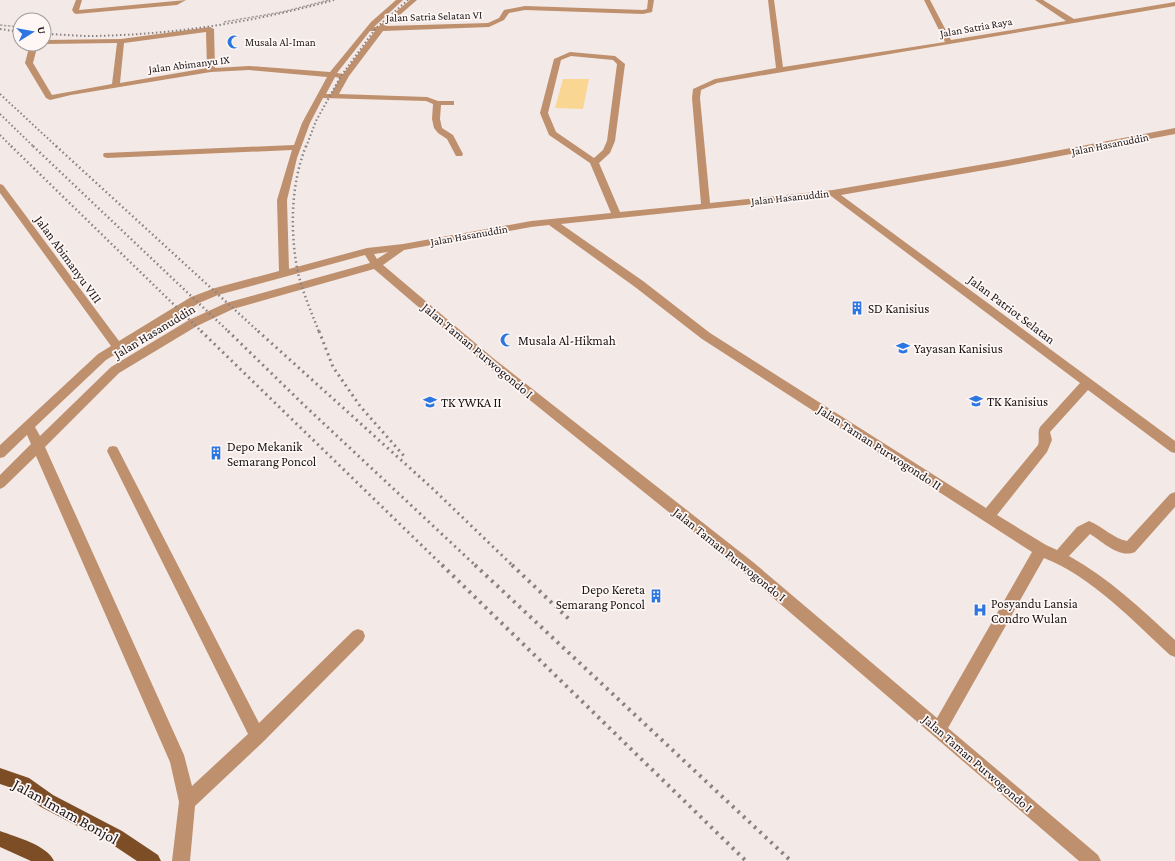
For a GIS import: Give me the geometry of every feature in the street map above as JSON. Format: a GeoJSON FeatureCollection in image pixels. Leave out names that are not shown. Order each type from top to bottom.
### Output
{"type":"FeatureCollection","features":[{"type":"Feature","properties":{"kind":"main road","name":"Jalan Imam Bonjol"},"geometry":{"type":"LineString","coordinates":[[0,776],[23,784],[72,814],[116,837],[152,861]]}},
{"type":"Feature","properties":{"kind":"main road"},"geometry":{"type":"LineString","coordinates":[[0,839],[34,853],[45,861]]}},
{"type":"Feature","properties":{"kind":"street"},"geometry":{"type":"LineString","coordinates":[[78,0],[75,10],[76,12],[83,13],[177,3],[183,0]]}},
{"type":"Feature","properties":{"kind":"street"},"geometry":{"type":"LineString","coordinates":[[284,272],[282,200],[293,158],[306,123],[332,76],[368,29],[400,0]]}},
{"type":"Feature","properties":{"kind":"street"},"geometry":{"type":"LineString","coordinates":[[334,96],[345,76],[381,28],[414,0]]}},
{"type":"Feature","properties":{"kind":"street","name":"Jalan Satria Selatan VI"},"geometry":{"type":"LineString","coordinates":[[368,29],[489,25],[502,19],[506,11],[525,8],[643,12],[650,10],[650,0]]}},
{"type":"Feature","properties":{"kind":"street"},"geometry":{"type":"LineString","coordinates":[[771,0],[780,70]]}},
{"type":"Feature","properties":{"kind":"street"},"geometry":{"type":"LineString","coordinates":[[927,0],[949,43]]}},
{"type":"Feature","properties":{"kind":"street"},"geometry":{"type":"LineString","coordinates":[[1038,0],[1073,22]]}},
{"type":"Feature","properties":{"kind":"street","name":"Jalan Satria Raya"},"geometry":{"type":"LineString","coordinates":[[706,206],[696,98],[697,89],[715,80],[949,43],[1175,4]]}},
{"type":"Feature","properties":{"kind":"street"},"geometry":{"type":"LineString","coordinates":[[52,42],[121,41],[210,29],[211,70]]}},
{"type":"Feature","properties":{"kind":"street"},"geometry":{"type":"LineString","coordinates":[[116,86],[121,41]]}},
{"type":"Feature","properties":{"kind":"street","name":"Jalan Abimanyu IX"},"geometry":{"type":"LineString","coordinates":[[32,52],[29,63],[50,98],[211,70],[249,68],[345,76]]}},
{"type":"Feature","properties":{"kind":"street"},"geometry":{"type":"LineString","coordinates":[[594,162],[606,151],[611,141],[621,64],[615,58],[570,54],[558,59],[544,113],[552,133],[594,162],[617,216]]}},
{"type":"Feature","properties":{"kind":"street"},"geometry":{"type":"LineString","coordinates":[[321,96],[427,99],[437,103],[451,103]]}},
{"type":"Feature","properties":{"kind":"street"},"geometry":{"type":"LineString","coordinates":[[437,103],[437,127],[443,135],[450,137],[459,154]]}},
{"type":"Feature","properties":{"kind":"street","name":"Jalan Hasanuddin"},"geometry":{"type":"LineString","coordinates":[[0,453],[102,357],[117,346],[195,300],[215,292],[284,272],[367,251],[531,224],[832,193],[1008,163],[1175,131]]}},
{"type":"Feature","properties":{"kind":"street"},"geometry":{"type":"LineString","coordinates":[[107,154],[297,147]]}},
{"type":"Feature","properties":{"kind":"street","name":"Jalan Abimanyu VIII"},"geometry":{"type":"LineString","coordinates":[[0,187],[117,346]]}},
{"type":"Feature","properties":{"kind":"street","name":"Jalan Patriot Selatan"},"geometry":{"type":"LineString","coordinates":[[832,193],[1175,448]]}},
{"type":"Feature","properties":{"kind":"street","name":"Jalan Taman Purwogondo II"},"geometry":{"type":"LineString","coordinates":[[551,222],[639,284],[706,336],[1041,550],[1076,567],[1100,585],[1175,650]]}},
{"type":"Feature","properties":{"kind":"street","name":"Jalan Hasanuddin"},"geometry":{"type":"LineString","coordinates":[[0,483],[115,370],[193,323],[230,306],[376,265],[403,246]]}},
{"type":"Feature","properties":{"kind":"street","name":"Jalan Taman Purwogondo I"},"geometry":{"type":"LineString","coordinates":[[367,251],[376,265],[488,361],[748,567],[1092,861]]}},
{"type":"Feature","properties":{"kind":"street"},"geometry":{"type":"LineString","coordinates":[[988,516],[1043,448],[1046,440],[1044,431],[1087,383]]}},
{"type":"Feature","properties":{"kind":"street"},"geometry":{"type":"LineString","coordinates":[[29,426],[178,761],[187,802],[181,861]]}},
{"type":"Feature","properties":{"kind":"street"},"geometry":{"type":"LineString","coordinates":[[113,451],[257,736]]}},
{"type":"Feature","properties":{"kind":"street"},"geometry":{"type":"LineString","coordinates":[[1059,558],[1082,531],[1089,527],[1098,530],[1123,548],[1130,548],[1175,498]]}},
{"type":"Feature","properties":{"kind":"street"},"geometry":{"type":"LineString","coordinates":[[938,729],[1041,550]]}},
{"type":"Feature","properties":{"kind":"street"},"geometry":{"type":"LineString","coordinates":[[187,802],[257,736],[358,636]]}},
{"type":"Feature","properties":{"kind":"path"},"geometry":{"type":"LineString","coordinates":[[0,25],[12,26]]}},
{"type":"Feature","properties":{"kind":"shaded area"},"geometry":{"type":"Polygon","coordinates":[[[563,79],[589,79],[583,109],[555,108],[563,79]]]}},
{"type":"Feature","properties":{"kind":"railway"},"geometry":{"type":"LineString","coordinates":[[52,34],[90,36],[121,35],[183,30],[244,21],[334,0]]}},
{"type":"Feature","properties":{"kind":"railway"},"geometry":{"type":"LineString","coordinates":[[306,147],[316,121],[341,76],[376,28],[408,0]]}},
{"type":"Feature","properties":{"kind":"railway"},"geometry":{"type":"LineString","coordinates":[[0,29],[12,31]]}},
{"type":"Feature","properties":{"kind":"railway"},"geometry":{"type":"LineString","coordinates":[[0,94],[57,147]]}},
{"type":"Feature","properties":{"kind":"railway"},"geometry":{"type":"LineString","coordinates":[[0,114],[34,147]]}},
{"type":"Feature","properties":{"kind":"railway"},"geometry":{"type":"LineString","coordinates":[[0,135],[11,146]]}},
{"type":"Feature","properties":{"kind":"railway"},"geometry":{"type":"LineString","coordinates":[[11,146],[202,332]]}},
{"type":"Feature","properties":{"kind":"railway"},"geometry":{"type":"LineString","coordinates":[[33,146],[229,332]]}},
{"type":"Feature","properties":{"kind":"railway"},"geometry":{"type":"LineString","coordinates":[[56,146],[259,332]]}},
{"type":"Feature","properties":{"kind":"railway"},"geometry":{"type":"LineString","coordinates":[[306,146],[297,175],[293,206],[293,237],[297,268],[301,284],[319,332]]}},
{"type":"Feature","properties":{"kind":"railway"},"geometry":{"type":"LineString","coordinates":[[201,331],[443,566]]}},
{"type":"Feature","properties":{"kind":"railway"},"geometry":{"type":"LineString","coordinates":[[228,331],[305,406],[476,566]]}},
{"type":"Feature","properties":{"kind":"railway"},"geometry":{"type":"LineString","coordinates":[[258,331],[432,488],[513,566]]}},
{"type":"Feature","properties":{"kind":"railway"},"geometry":{"type":"LineString","coordinates":[[319,331],[333,367],[360,406],[404,456]]}},
{"type":"Feature","properties":{"kind":"railway"},"geometry":{"type":"LineString","coordinates":[[442,565],[746,861]]}},
{"type":"Feature","properties":{"kind":"railway"},"geometry":{"type":"LineString","coordinates":[[475,565],[791,861]]}},
{"type":"Feature","properties":{"kind":"railway"},"geometry":{"type":"LineString","coordinates":[[512,565],[571,621]]}},
{"type":"Feature","properties":{"kind":"place","name":"Musala Al-Iman"},"geometry":{"type":"Point","coordinates":[234,42]}},
{"type":"Feature","properties":{"kind":"place","name":"SD Kanisius"},"geometry":{"type":"Point","coordinates":[857,308]}},
{"type":"Feature","properties":{"kind":"place","name":"Musala Al-Hikmah"},"geometry":{"type":"Point","coordinates":[507,340]}},
{"type":"Feature","properties":{"kind":"place","name":"Yayasan Kanisius"},"geometry":{"type":"Point","coordinates":[903,348]}},
{"type":"Feature","properties":{"kind":"place","name":"TK Kanisius"},"geometry":{"type":"Point","coordinates":[976,401]}},
{"type":"Feature","properties":{"kind":"place","name":"TK YWKA II"},"geometry":{"type":"Point","coordinates":[430,402]}},
{"type":"Feature","properties":{"kind":"place","name":"Depo Mekanik Semarang Poncol"},"geometry":{"type":"Point","coordinates":[216,453]}},
{"type":"Feature","properties":{"kind":"place","name":"Depo Kereta Semarang Poncol"},"geometry":{"type":"Point","coordinates":[656,596]}},
{"type":"Feature","properties":{"kind":"place","name":"Posyandu Lansia Condro Wulan"},"geometry":{"type":"Point","coordinates":[980,610]}}]}
